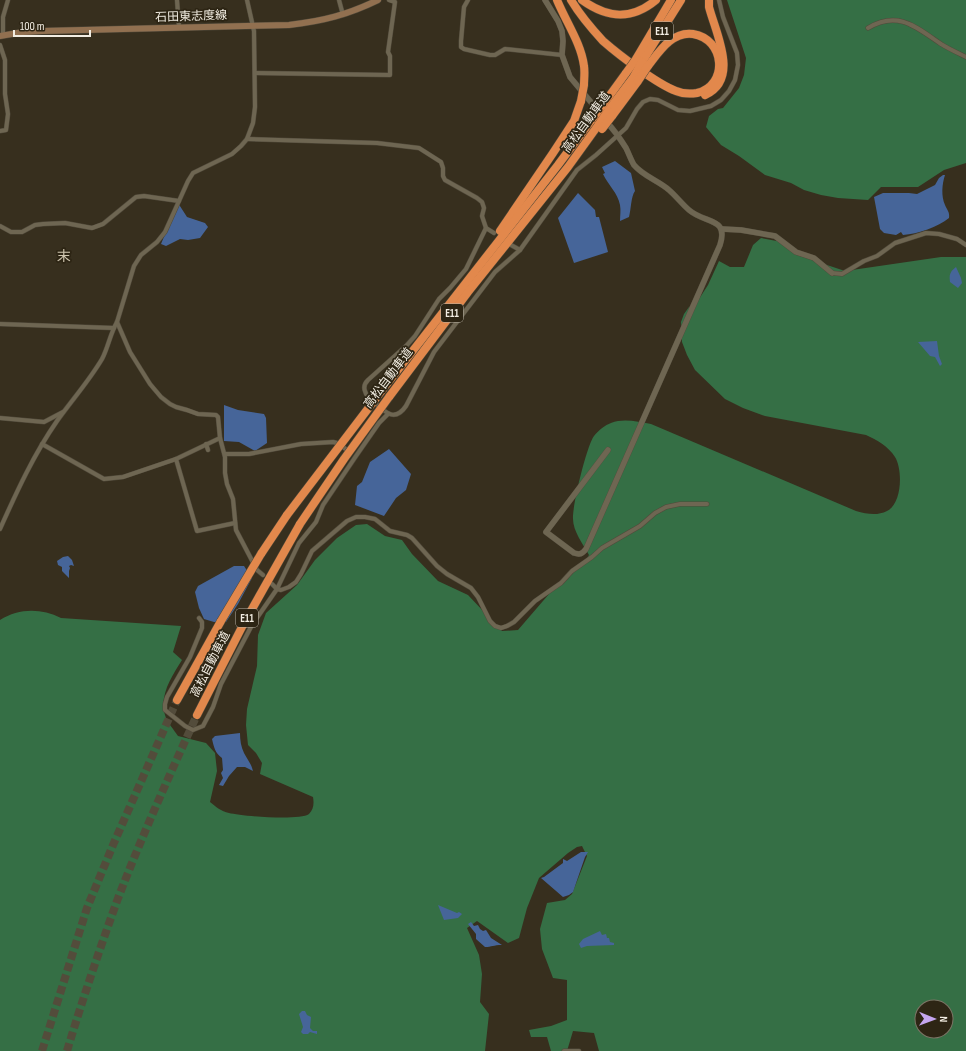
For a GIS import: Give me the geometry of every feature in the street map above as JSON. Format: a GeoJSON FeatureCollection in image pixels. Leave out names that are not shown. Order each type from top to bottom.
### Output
{"type":"FeatureCollection","features":[{"type":"Feature","properties":{"kind":"highway"},"geometry":{"type":"LineString","coordinates":[[512,226],[527,205],[553,153],[574,121],[581,101],[584,85],[584,67],[581,52],[576,38],[557,0]]}},
{"type":"Feature","properties":{"kind":"highway"},"geometry":{"type":"LineString","coordinates":[[565,0],[577,19],[592,36],[626,66],[664,91],[686,99],[698,98],[708,93],[717,86],[723,75],[725,61],[709,7],[709,0]]}},
{"type":"Feature","properties":{"kind":"highway"},"geometry":{"type":"LineString","coordinates":[[571,0],[577,10],[604,41],[630,62],[665,86],[676,91],[689,94],[699,92],[708,87],[715,79],[719,68],[719,57],[708,40],[700,35],[689,34],[679,36],[669,41],[642,62],[632,78],[598,124]]}},
{"type":"Feature","properties":{"kind":"highway"},"geometry":{"type":"LineString","coordinates":[[582,0],[594,9],[608,14],[620,15],[633,13],[656,0]]}},
{"type":"Feature","properties":{"kind":"highway","name":"E11"},"geometry":{"type":"LineString","coordinates":[[642,62],[672,0]]}},
{"type":"Feature","properties":{"kind":"highway","name":"E11"},"geometry":{"type":"LineString","coordinates":[[632,78],[681,0]]}},
{"type":"Feature","properties":{"kind":"highway","name":"高松自動車道"},"geometry":{"type":"LineString","coordinates":[[527,205],[568,168],[607,111],[632,78]]}},
{"type":"Feature","properties":{"kind":"highway","name":"高松自動車道"},"geometry":{"type":"LineString","coordinates":[[197,715],[243,625],[300,524],[344,459],[468,292],[527,205],[598,124]]}},
{"type":"Feature","properties":{"kind":"highway","name":"高松自動車道"},"geometry":{"type":"LineString","coordinates":[[177,700],[198,661],[261,554],[288,515],[383,389],[512,226]]}},
{"type":"Feature","properties":{"kind":"main road","name":"石田東志度線"},"geometry":{"type":"LineString","coordinates":[[2,35],[23,32],[289,25],[319,21],[343,15],[378,0]]}},
{"type":"Feature","properties":{"kind":"street"},"geometry":{"type":"LineString","coordinates":[[2,35],[3,16],[8,0]]}},
{"type":"Feature","properties":{"kind":"street"},"geometry":{"type":"LineString","coordinates":[[177,0],[179,27]]}},
{"type":"Feature","properties":{"kind":"street"},"geometry":{"type":"LineString","coordinates":[[0,529],[24,476],[42,444],[102,358],[117,322],[134,266],[141,255],[163,236],[193,173],[232,154],[247,139],[253,123],[256,107],[254,31],[247,0]]}},
{"type":"Feature","properties":{"kind":"street"},"geometry":{"type":"LineString","coordinates":[[339,0],[343,15]]}},
{"type":"Feature","properties":{"kind":"street"},"geometry":{"type":"LineString","coordinates":[[255,73],[390,75],[390,56],[388,52],[395,2],[389,0]]}},
{"type":"Feature","properties":{"kind":"street"},"geometry":{"type":"LineString","coordinates":[[468,0],[464,7],[460,41],[461,47],[464,49],[490,55],[495,55],[505,48],[562,55]]}},
{"type":"Feature","properties":{"kind":"street"},"geometry":{"type":"LineString","coordinates":[[545,0],[558,20],[562,31],[562,55],[570,77],[618,135],[634,165],[670,190],[683,205],[692,212],[717,224],[722,229],[723,235],[720,245],[586,549],[582,553],[574,553],[546,532],[608,450]]}},
{"type":"Feature","properties":{"kind":"street"},"geometry":{"type":"LineString","coordinates":[[486,228],[466,269],[450,288],[439,298],[415,336],[364,385],[365,392],[368,397],[388,414],[395,415],[402,412],[434,352],[495,272],[520,250],[577,170],[626,128],[643,102],[650,99],[658,100],[678,110],[690,111],[711,106],[721,100],[729,92],[736,80],[738,65],[737,53],[723,17],[719,0]]}},
{"type":"Feature","properties":{"kind":"street"},"geometry":{"type":"LineString","coordinates":[[868,28],[878,22],[887,20],[907,22],[943,45],[966,57]]}},
{"type":"Feature","properties":{"kind":"street"},"geometry":{"type":"LineString","coordinates":[[0,45],[5,60],[5,94],[8,114],[6,130],[0,131]]}},
{"type":"Feature","properties":{"kind":"street"},"geometry":{"type":"LineString","coordinates":[[247,139],[377,143],[419,148],[441,162],[443,176],[446,180],[482,202],[484,208],[482,216],[486,228],[494,233]]}},
{"type":"Feature","properties":{"kind":"street"},"geometry":{"type":"LineString","coordinates":[[0,226],[12,232],[22,232],[35,225],[43,224],[65,223],[92,228],[103,224],[136,197],[144,196],[179,201]]}},
{"type":"Feature","properties":{"kind":"street"},"geometry":{"type":"LineString","coordinates":[[722,229],[741,230],[775,236],[796,252],[814,258],[832,273],[842,274],[864,261],[877,256],[895,243],[926,233],[939,234],[957,239],[966,245]]}},
{"type":"Feature","properties":{"kind":"street"},"geometry":{"type":"LineString","coordinates":[[511,245],[520,250]]}},
{"type":"Feature","properties":{"kind":"street"},"geometry":{"type":"LineString","coordinates":[[117,322],[130,352],[158,394],[176,407],[198,414],[216,415],[218,417],[220,438],[225,454],[225,473],[227,484],[233,499],[235,512],[234,523],[238,537],[263,576]]}},
{"type":"Feature","properties":{"kind":"street"},"geometry":{"type":"LineString","coordinates":[[0,324],[114,328]]}},
{"type":"Feature","properties":{"kind":"street"},"geometry":{"type":"LineString","coordinates":[[0,418],[44,422],[66,411]]}},
{"type":"Feature","properties":{"kind":"street"},"geometry":{"type":"LineString","coordinates":[[199,618],[202,622],[202,628],[190,657],[166,698],[165,704],[165,710],[185,726],[193,730],[203,726],[221,684],[252,625],[277,589],[300,543],[316,522],[319,511],[379,423],[388,414]]}},
{"type":"Feature","properties":{"kind":"street"},"geometry":{"type":"LineString","coordinates":[[42,444],[104,479],[123,477],[176,459],[220,438]]}},
{"type":"Feature","properties":{"kind":"street"},"geometry":{"type":"LineString","coordinates":[[225,454],[249,454],[301,444],[337,442],[356,456]]}},
{"type":"Feature","properties":{"kind":"street"},"geometry":{"type":"LineString","coordinates":[[206,444],[208,450]]}},
{"type":"Feature","properties":{"kind":"street"},"geometry":{"type":"LineString","coordinates":[[176,459],[197,531],[234,523]]}},
{"type":"Feature","properties":{"kind":"street"},"geometry":{"type":"LineString","coordinates":[[272,584],[277,589],[281,590],[296,582],[312,551],[346,521],[365,517],[375,519],[390,531],[407,535],[412,538],[437,566],[470,588],[478,597],[490,621],[495,626],[501,628],[514,622],[535,601],[560,583],[572,571],[602,548],[640,526],[655,513],[666,507],[680,504],[707,504]]}},
{"type":"Feature","properties":{"kind":"street"},"geometry":{"type":"LineString","coordinates":[[564,1051],[579,1051]]}},
{"type":"Feature","properties":{"kind":"green space"},"geometry":{"type":"Polygon","coordinates":[[[727,0],[966,0],[966,163],[944,170],[918,187],[881,187],[868,200],[838,198],[804,190],[791,183],[765,175],[721,145],[706,127],[709,116],[718,109],[723,108],[739,88],[744,75],[746,58],[727,0]]]}},
{"type":"Feature","properties":{"kind":"green space"},"geometry":{"type":"Polygon","coordinates":[[[761,238],[782,242],[794,254],[845,271],[941,257],[966,257],[966,1051],[599,1051],[594,1033],[573,1031],[567,1051],[551,1051],[547,1037],[531,1037],[529,1030],[551,1026],[567,1020],[567,980],[553,978],[542,949],[540,929],[547,903],[565,900],[572,894],[587,856],[582,846],[577,847],[568,853],[539,878],[527,908],[519,938],[508,943],[477,921],[467,928],[479,955],[482,974],[480,1002],[489,1014],[485,1051],[0,1051],[0,620],[22,611],[38,611],[46,612],[61,618],[181,626],[173,652],[182,660],[165,693],[165,715],[178,736],[206,743],[215,753],[217,771],[210,802],[219,809],[235,814],[282,818],[309,814],[313,806],[313,797],[260,774],[262,763],[256,753],[248,745],[246,725],[247,709],[257,666],[258,635],[266,613],[297,585],[315,560],[337,538],[356,525],[367,524],[385,536],[402,540],[412,554],[438,581],[468,595],[502,631],[518,630],[555,587],[585,561],[589,555],[573,524],[573,512],[577,489],[591,442],[600,430],[611,423],[636,421],[651,424],[856,511],[876,514],[883,513],[892,507],[896,501],[900,486],[898,463],[895,457],[882,444],[866,435],[765,416],[743,408],[725,399],[695,370],[682,342],[681,322],[684,314],[689,307],[697,302],[708,285],[719,261],[730,267],[744,267],[753,245],[761,238]]]}},
{"type":"Feature","properties":{"kind":"water"},"geometry":{"type":"Polygon","coordinates":[[[615,161],[631,173],[635,191],[629,217],[620,221],[619,201],[603,174],[605,173],[602,167],[615,161]]]}},
{"type":"Feature","properties":{"kind":"water"},"geometry":{"type":"Polygon","coordinates":[[[945,175],[942,194],[949,213],[949,218],[934,227],[921,232],[903,235],[901,232],[896,235],[884,233],[880,229],[874,197],[883,193],[917,194],[935,185],[939,178],[945,175]]]}},
{"type":"Feature","properties":{"kind":"water"},"geometry":{"type":"Polygon","coordinates":[[[578,193],[595,210],[596,217],[599,217],[608,252],[574,263],[558,218],[578,193]]]}},
{"type":"Feature","properties":{"kind":"water"},"geometry":{"type":"Polygon","coordinates":[[[178,203],[187,217],[205,223],[208,227],[200,238],[188,240],[180,239],[166,246],[161,244],[178,203]]]}},
{"type":"Feature","properties":{"kind":"water"},"geometry":{"type":"Polygon","coordinates":[[[956,267],[962,283],[958,288],[950,282],[950,273],[956,267]]]}},
{"type":"Feature","properties":{"kind":"water"},"geometry":{"type":"Polygon","coordinates":[[[937,341],[939,356],[942,364],[940,366],[935,357],[930,356],[918,342],[937,341]]]}},
{"type":"Feature","properties":{"kind":"water"},"geometry":{"type":"Polygon","coordinates":[[[224,405],[238,410],[264,414],[266,418],[267,443],[255,451],[239,442],[224,441],[224,405]]]}},
{"type":"Feature","properties":{"kind":"water"},"geometry":{"type":"Polygon","coordinates":[[[389,449],[411,474],[406,490],[396,498],[384,516],[355,505],[357,486],[362,482],[370,462],[389,449]]]}},
{"type":"Feature","properties":{"kind":"water"},"geometry":{"type":"Polygon","coordinates":[[[68,556],[72,560],[74,566],[69,566],[69,578],[62,571],[62,567],[58,565],[57,561],[68,556]]]}},
{"type":"Feature","properties":{"kind":"water"},"geometry":{"type":"Polygon","coordinates":[[[234,566],[244,566],[252,578],[238,604],[226,622],[214,622],[204,619],[199,608],[195,592],[198,586],[234,566]]]}},
{"type":"Feature","properties":{"kind":"water"},"geometry":{"type":"Polygon","coordinates":[[[240,733],[242,748],[253,771],[245,767],[237,767],[223,786],[219,785],[223,778],[221,773],[223,770],[222,758],[216,752],[212,739],[215,736],[240,733]]]}},
{"type":"Feature","properties":{"kind":"water"},"geometry":{"type":"Polygon","coordinates":[[[581,852],[588,852],[573,892],[563,897],[541,878],[563,863],[563,859],[567,861],[581,852]]]}},
{"type":"Feature","properties":{"kind":"water"},"geometry":{"type":"Polygon","coordinates":[[[438,905],[462,914],[458,918],[444,920],[438,905]]]}},
{"type":"Feature","properties":{"kind":"water"},"geometry":{"type":"Polygon","coordinates":[[[471,922],[474,926],[478,925],[483,931],[486,930],[491,938],[502,945],[485,947],[476,939],[476,934],[468,924],[471,922]]]}},
{"type":"Feature","properties":{"kind":"water"},"geometry":{"type":"Polygon","coordinates":[[[600,931],[602,935],[606,934],[607,938],[609,938],[610,942],[614,943],[614,945],[587,946],[581,948],[579,944],[583,939],[600,931]]]}},
{"type":"Feature","properties":{"kind":"water"},"geometry":{"type":"Polygon","coordinates":[[[302,1011],[305,1011],[307,1015],[311,1017],[310,1028],[313,1031],[317,1031],[317,1034],[310,1032],[308,1034],[303,1034],[301,1032],[303,1027],[299,1014],[302,1011]]]}},
{"type":"Feature","properties":{"kind":"tunnel"},"geometry":{"type":"LineString","coordinates":[[42,1051],[87,908],[177,700]]}},
{"type":"Feature","properties":{"kind":"tunnel"},"geometry":{"type":"LineString","coordinates":[[67,1051],[91,976],[126,877],[197,715]]}},
{"type":"Feature","properties":{"kind":"district","name":"末"},"geometry":{"type":"Point","coordinates":[64,256]}}]}
